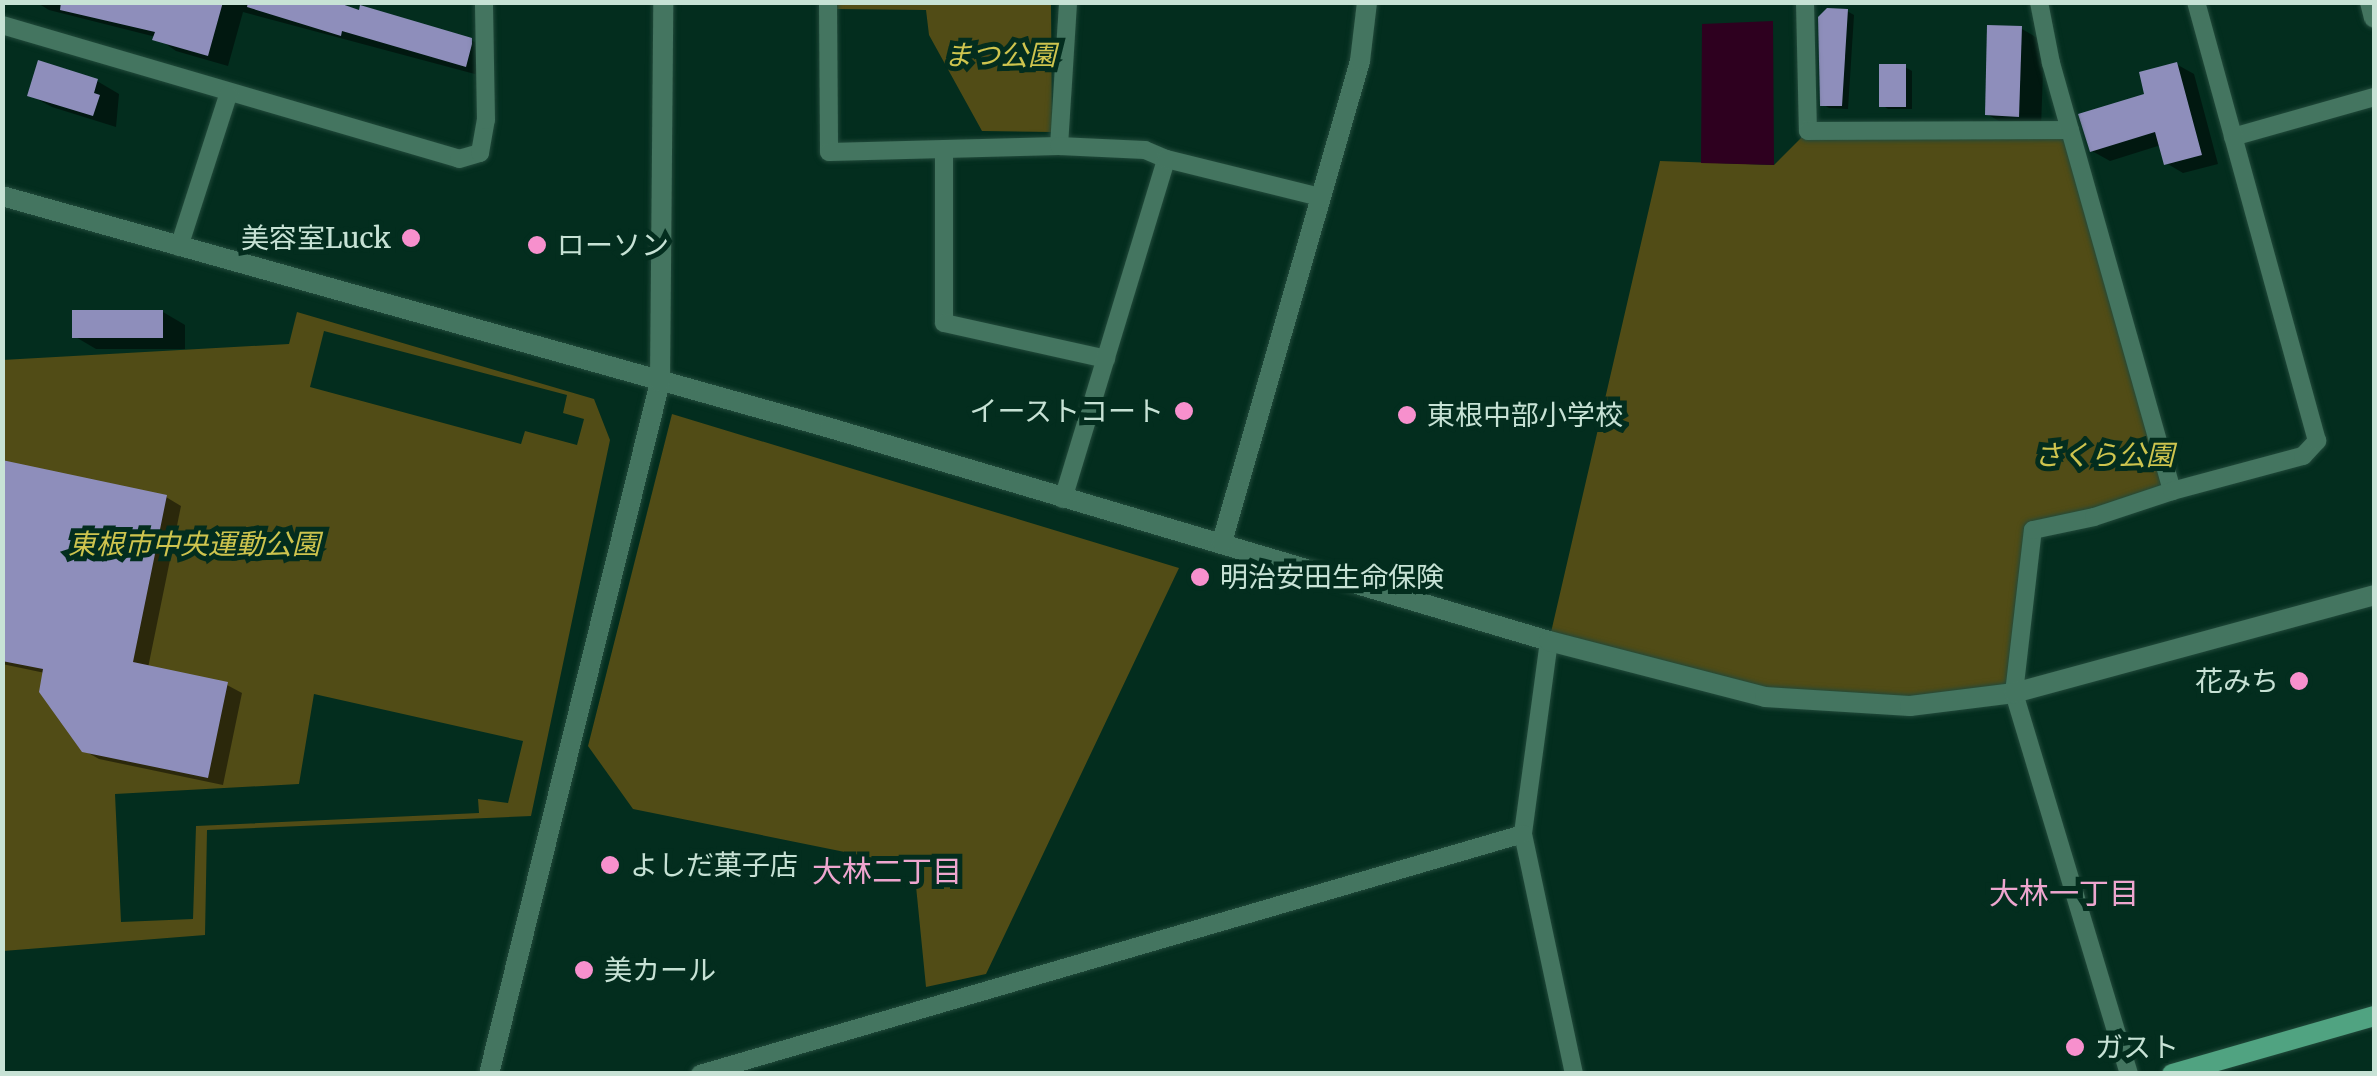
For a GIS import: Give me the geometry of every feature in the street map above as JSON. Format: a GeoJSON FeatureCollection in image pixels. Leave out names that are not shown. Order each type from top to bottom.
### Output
{"type":"FeatureCollection","features":[{"type":"Feature","properties":{"kind":"main road"},"geometry":{"type":"LineString","coordinates":[[2172,1074],[2374,1016]]}},
{"type":"Feature","properties":{"kind":"street"},"geometry":{"type":"LineString","coordinates":[[2,25],[228,95],[459,159],[480,153],[486,120],[484,2]]}},
{"type":"Feature","properties":{"kind":"street"},"geometry":{"type":"LineString","coordinates":[[489,1074],[660,382],[663,2]]}},
{"type":"Feature","properties":{"kind":"street"},"geometry":{"type":"LineString","coordinates":[[828,2],[828,152],[1060,146],[1145,150],[1166,159],[1320,197]]}},
{"type":"Feature","properties":{"kind":"street"},"geometry":{"type":"LineString","coordinates":[[1060,146],[1068,2]]}},
{"type":"Feature","properties":{"kind":"street"},"geometry":{"type":"LineString","coordinates":[[1222,542],[1360,61],[1367,2]]}},
{"type":"Feature","properties":{"kind":"street"},"geometry":{"type":"LineString","coordinates":[[1805,2],[1808,131],[2070,130]]}},
{"type":"Feature","properties":{"kind":"street"},"geometry":{"type":"LineString","coordinates":[[2039,2],[2070,130],[2172,491]]}},
{"type":"Feature","properties":{"kind":"street"},"geometry":{"type":"LineString","coordinates":[[2128,1074],[2014,692],[2033,530],[2094,517],[2172,491],[2303,456],[2316,441],[2196,2]]}},
{"type":"Feature","properties":{"kind":"street"},"geometry":{"type":"LineString","coordinates":[[2370,2],[2374,18]]}},
{"type":"Feature","properties":{"kind":"street"},"geometry":{"type":"LineString","coordinates":[[179,247],[228,95]]}},
{"type":"Feature","properties":{"kind":"street"},"geometry":{"type":"LineString","coordinates":[[2233,137],[2374,96]]}},
{"type":"Feature","properties":{"kind":"street"},"geometry":{"type":"LineString","coordinates":[[944,149],[944,323],[1106,359]]}},
{"type":"Feature","properties":{"kind":"street"},"geometry":{"type":"LineString","coordinates":[[1063,499],[1166,159]]}},
{"type":"Feature","properties":{"kind":"street"},"geometry":{"type":"LineString","coordinates":[[2,196],[1222,542],[1549,641],[1766,697],[1910,706],[2014,692],[2374,595]]}},
{"type":"Feature","properties":{"kind":"street"},"geometry":{"type":"LineString","coordinates":[[1549,641],[1522,834],[1574,1074]]}},
{"type":"Feature","properties":{"kind":"street"},"geometry":{"type":"LineString","coordinates":[[700,1074],[1522,834]]}},
{"type":"Feature","properties":{"kind":"green space","name":"まつ公園"},"geometry":{"type":"Polygon","coordinates":[[[836,3],[1051,3],[1052,132],[982,131],[929,35],[926,10],[836,9],[836,3]]]}},
{"type":"Feature","properties":{"kind":"green space","name":"さくら公園"},"geometry":{"type":"Polygon","coordinates":[[[2070,130],[2172,491],[2033,530],[2014,693],[1823,703],[1549,641],[1660,161],[1774,165],[1808,131],[2070,130]]]}},
{"type":"Feature","properties":{"kind":"green space","name":"東根市中央運動公園"},"geometry":{"type":"Polygon","coordinates":[[[297,312],[594,399],[610,440],[531,816],[207,830],[205,935],[3,951],[2,360],[289,344],[297,312]],[[324,331],[310,387],[521,444],[525,431],[577,445],[584,419],[563,413],[567,395],[324,331]],[[314,694],[299,784],[115,794],[121,922],[193,919],[196,826],[479,813],[478,799],[508,803],[523,741],[314,694]]]}},
{"type":"Feature","properties":{"kind":"green space"},"geometry":{"type":"Polygon","coordinates":[[[672,414],[1179,568],[986,974],[926,987],[914,866],[633,809],[588,746],[672,414]]]}},
{"type":"Feature","properties":{"kind":"shaded area"},"geometry":{"type":"Polygon","coordinates":[[[1773,21],[1774,165],[1701,163],[1702,24],[1773,21]]]}},
{"type":"Feature","properties":{"kind":"building"},"geometry":{"type":"Polygon","coordinates":[[[61,2],[223,2],[208,56],[152,40],[155,32],[60,10],[61,2]]]}},
{"type":"Feature","properties":{"kind":"building"},"geometry":{"type":"Polygon","coordinates":[[[248,2],[336,2],[359,10],[360,5],[472,38],[472,44],[466,67],[342,31],[341,36],[247,7],[248,2]]]}},
{"type":"Feature","properties":{"kind":"building"},"geometry":{"type":"Polygon","coordinates":[[[1827,8],[1848,9],[1842,106],[1820,106],[1818,17],[1827,8]]]}},
{"type":"Feature","properties":{"kind":"building"},"geometry":{"type":"Polygon","coordinates":[[[1987,25],[2022,26],[2019,117],[1985,115],[1987,25]]]}},
{"type":"Feature","properties":{"kind":"building"},"geometry":{"type":"Polygon","coordinates":[[[38,60],[98,79],[94,93],[100,95],[93,116],[27,96],[38,60]]]}},
{"type":"Feature","properties":{"kind":"building"},"geometry":{"type":"Polygon","coordinates":[[[2177,62],[2202,155],[2164,165],[2155,132],[2090,152],[2078,114],[2144,94],[2139,72],[2177,62]]]}},
{"type":"Feature","properties":{"kind":"building"},"geometry":{"type":"Polygon","coordinates":[[[1879,64],[1906,64],[1906,107],[1879,107],[1879,64]]]}},
{"type":"Feature","properties":{"kind":"building"},"geometry":{"type":"Polygon","coordinates":[[[72,310],[163,310],[163,338],[72,338],[72,310]]]}},
{"type":"Feature","properties":{"kind":"building"},"geometry":{"type":"Polygon","coordinates":[[[2,460],[167,495],[133,662],[228,682],[208,778],[82,752],[39,692],[43,669],[2,661],[2,460]]]}},
{"type":"Feature","properties":{"kind":"place","name":"美容室Luck"},"geometry":{"type":"Point","coordinates":[411,238]}},
{"type":"Feature","properties":{"kind":"place","name":"ローソン"},"geometry":{"type":"Point","coordinates":[537,245]}},
{"type":"Feature","properties":{"kind":"place","name":"イーストコート"},"geometry":{"type":"Point","coordinates":[1184,411]}},
{"type":"Feature","properties":{"kind":"place","name":"東根中部小学校"},"geometry":{"type":"Point","coordinates":[1407,415]}},
{"type":"Feature","properties":{"kind":"place","name":"明治安田生命保険"},"geometry":{"type":"Point","coordinates":[1200,577]}},
{"type":"Feature","properties":{"kind":"place","name":"花みち"},"geometry":{"type":"Point","coordinates":[2299,681]}},
{"type":"Feature","properties":{"kind":"place","name":"よしだ菓子店"},"geometry":{"type":"Point","coordinates":[610,865]}},
{"type":"Feature","properties":{"kind":"place","name":"美カール"},"geometry":{"type":"Point","coordinates":[584,970]}},
{"type":"Feature","properties":{"kind":"place","name":"ガスト"},"geometry":{"type":"Point","coordinates":[2075,1047]}},
{"type":"Feature","properties":{"kind":"district","name":"大林二丁目"},"geometry":{"type":"Point","coordinates":[887,871]}},
{"type":"Feature","properties":{"kind":"district","name":"大林一丁目"},"geometry":{"type":"Point","coordinates":[2064,893]}}]}
